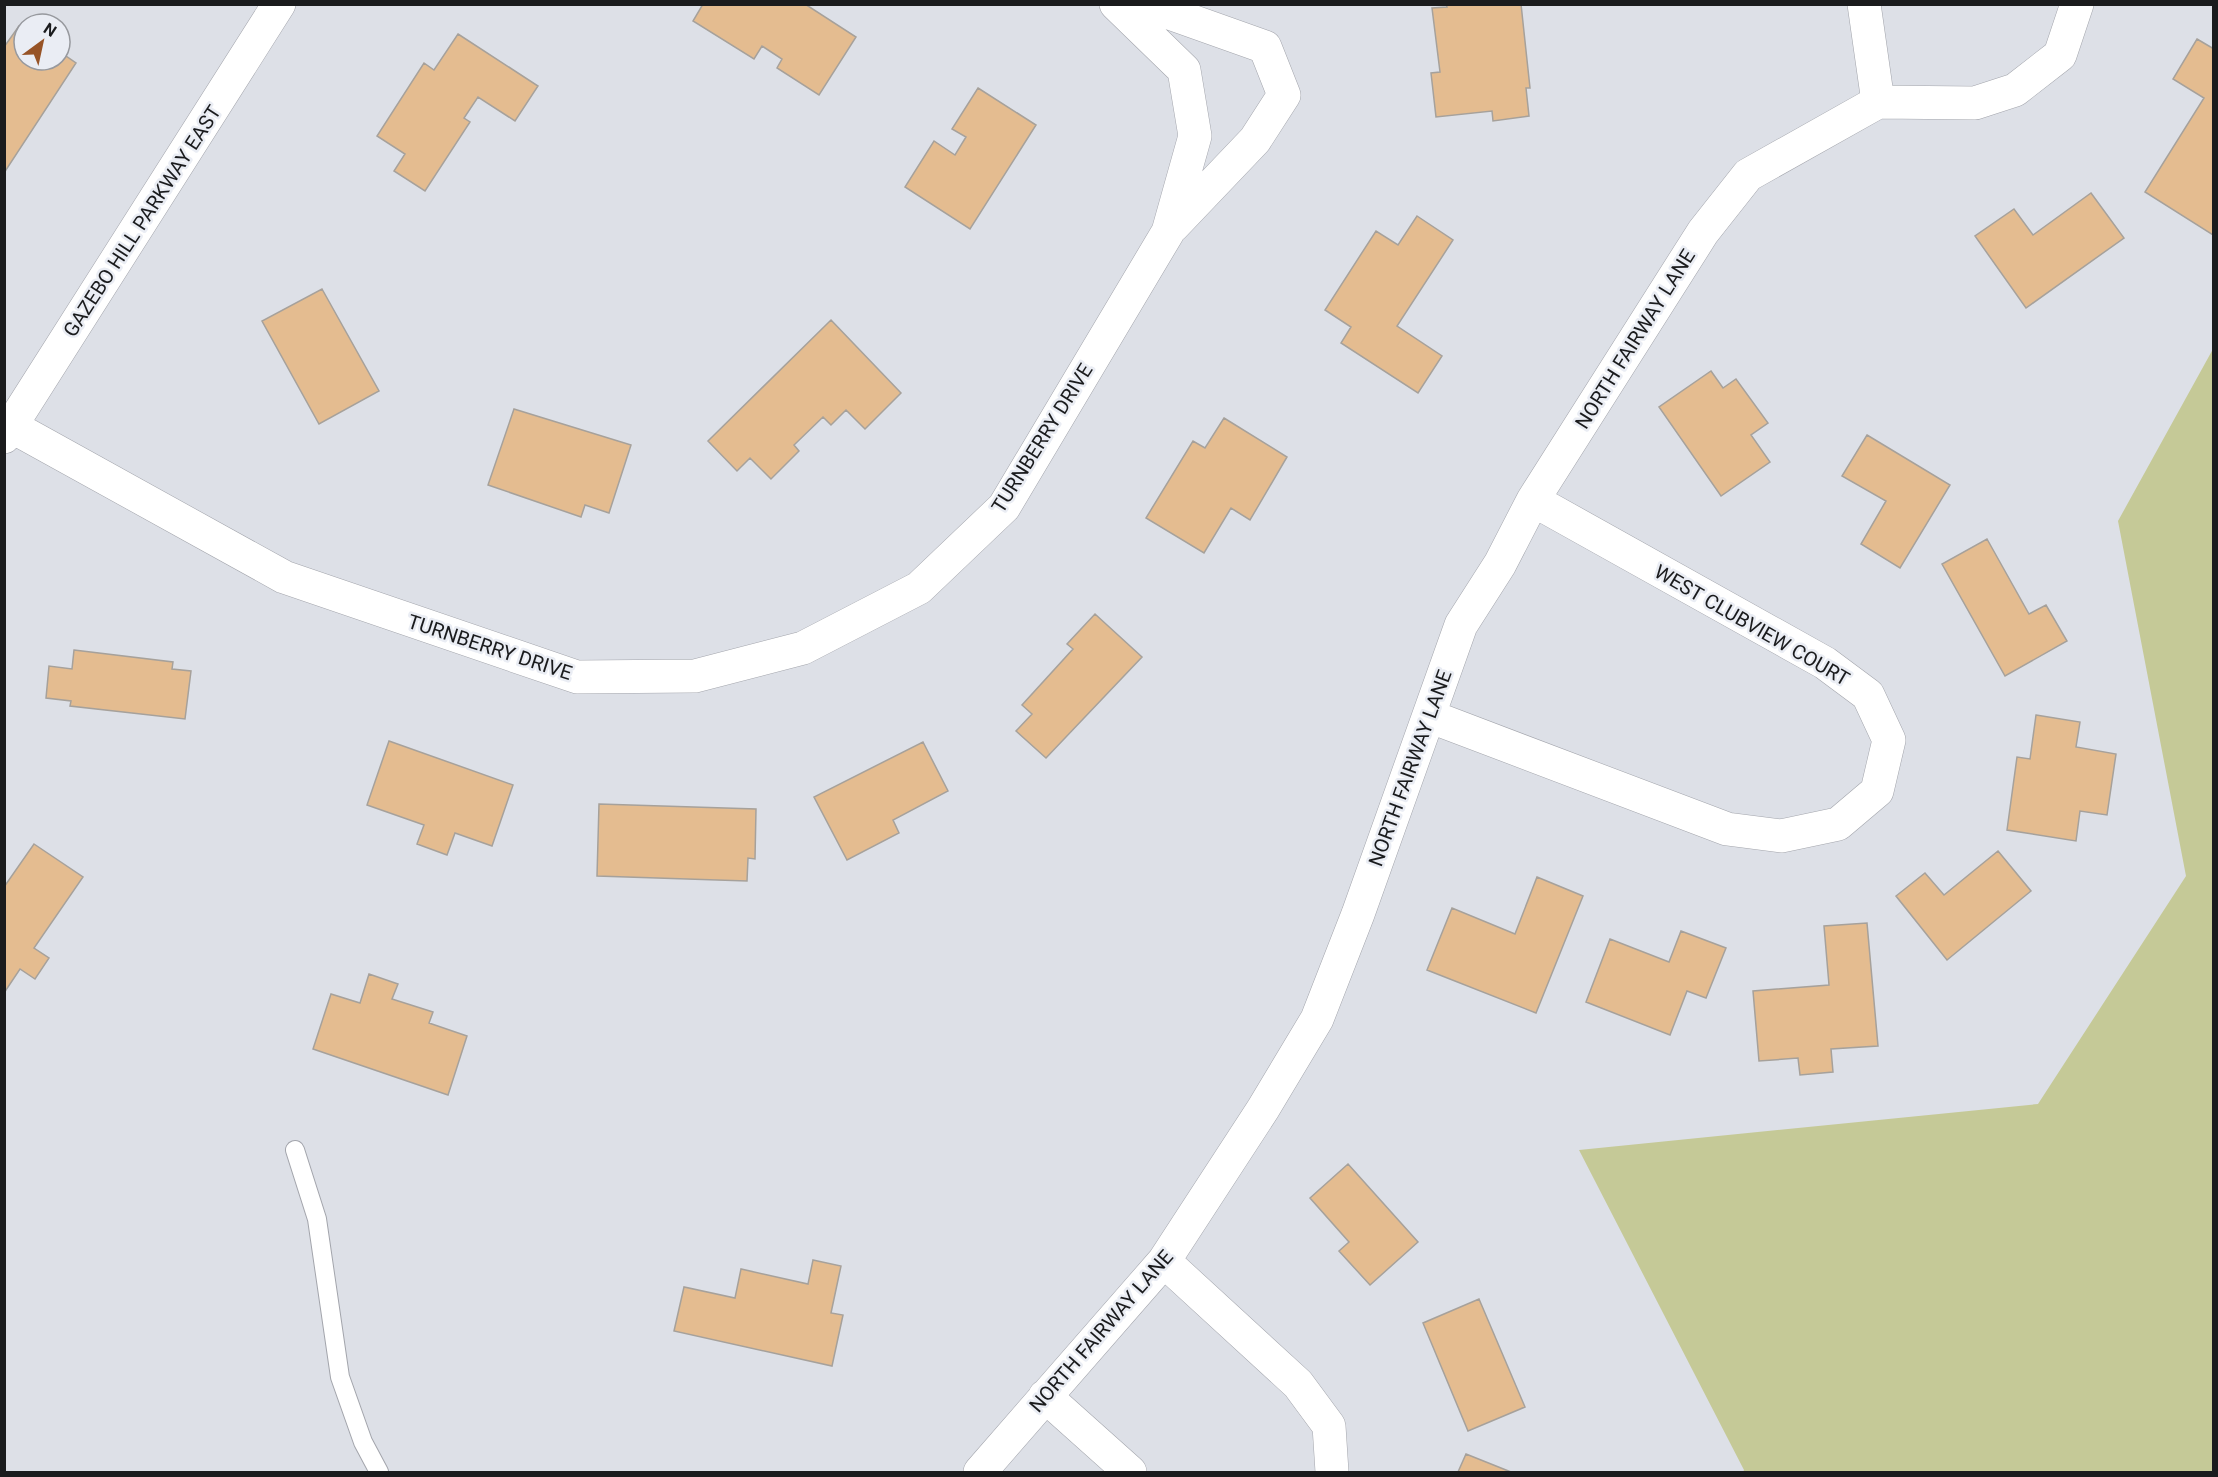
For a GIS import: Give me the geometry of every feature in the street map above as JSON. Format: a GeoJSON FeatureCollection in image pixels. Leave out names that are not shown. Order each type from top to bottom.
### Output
{"type":"FeatureCollection","features":[{"type":"Feature","properties":{"kind":"street","name":"GAZEBO HILL PARKWAY EAST"},"geometry":{"type":"LineString","coordinates":[[8,432],[279,4]]}},
{"type":"Feature","properties":{"kind":"street","name":"TURNBERRY DRIVE"},"geometry":{"type":"LineString","coordinates":[[1116,4],[1184,70],[1195,136],[1168,232]]}},
{"type":"Feature","properties":{"kind":"street","name":"TURNBERRY DRIVE"},"geometry":{"type":"LineString","coordinates":[[8,432],[295,581],[577,677],[695,676],[803,648],[920,588],[1004,507],[1168,232],[1255,140],[1284,95],[1265,47],[1144,4]]}},
{"type":"Feature","properties":{"kind":"street"},"geometry":{"type":"LineString","coordinates":[[1864,4],[1878,102],[1975,102],[2015,90],[2060,55],[2077,4]]}},
{"type":"Feature","properties":{"kind":"street","name":"NORTH FAIRWAY LANE"},"geometry":{"type":"LineString","coordinates":[[980,1473],[1164,1262],[1263,1109],[1317,1019],[1358,914],[1461,625],[1500,564],[1533,500],[1703,232],[1748,176],[1878,102]]}},
{"type":"Feature","properties":{"kind":"street","name":"WEST CLUBVIEW COURT"},"geometry":{"type":"LineString","coordinates":[[1428,716],[1727,829],[1781,836],[1838,824],[1877,791],[1888,740],[1868,695],[1825,663],[1533,500]]}},
{"type":"Feature","properties":{"kind":"street"},"geometry":{"type":"LineString","coordinates":[[1164,1262],[1298,1384],[1329,1426],[1332,1473]]}},
{"type":"Feature","properties":{"kind":"street"},"geometry":{"type":"LineString","coordinates":[[1045,1396],[1130,1473]]}},
{"type":"Feature","properties":{"kind":"lane"},"geometry":{"type":"LineString","coordinates":[[295,1150],[317,1219],[340,1377],[363,1442],[379,1473]]}},
{"type":"Feature","properties":{"kind":"green space"},"geometry":{"type":"Polygon","coordinates":[[[2213,349],[2213,1472],[1743,1472],[1579,1150],[2038,1104],[2186,876],[2118,521],[2213,349]]]}},
{"type":"Feature","properties":{"kind":"building"},"geometry":{"type":"Polygon","coordinates":[[[703,4],[805,4],[856,37],[819,95],[777,68],[782,59],[762,46],[754,59],[693,21],[703,4]]]}},
{"type":"Feature","properties":{"kind":"building"},"geometry":{"type":"Polygon","coordinates":[[[1446,4],[1521,4],[1530,88],[1526,88],[1529,116],[1493,121],[1492,111],[1436,117],[1431,73],[1440,72],[1432,8],[1447,7],[1446,4]]]}},
{"type":"Feature","properties":{"kind":"building"},"geometry":{"type":"Polygon","coordinates":[[[458,34],[538,86],[515,121],[478,97],[464,118],[470,122],[425,191],[394,171],[405,154],[377,136],[424,63],[434,70],[458,34]]]}},
{"type":"Feature","properties":{"kind":"building"},"geometry":{"type":"Polygon","coordinates":[[[12,36],[12,72],[70,72],[4,173],[4,47],[12,36]]]}},
{"type":"Feature","properties":{"kind":"building"},"geometry":{"type":"Polygon","coordinates":[[[2197,39],[2214,49],[2213,235],[2145,192],[2204,98],[2173,79],[2197,39]]]}},
{"type":"Feature","properties":{"kind":"building"},"geometry":{"type":"Polygon","coordinates":[[[978,88],[1036,125],[970,229],[905,187],[934,141],[955,155],[966,137],[952,129],[978,88]]]}},
{"type":"Feature","properties":{"kind":"building"},"geometry":{"type":"Polygon","coordinates":[[[2091,193],[2124,238],[2026,308],[1975,236],[2014,209],[2033,235],[2091,193]]]}},
{"type":"Feature","properties":{"kind":"building"},"geometry":{"type":"Polygon","coordinates":[[[1417,216],[1453,240],[1397,326],[1442,356],[1418,393],[1341,343],[1351,327],[1325,310],[1376,231],[1398,245],[1417,216]]]}},
{"type":"Feature","properties":{"kind":"building"},"geometry":{"type":"Polygon","coordinates":[[[322,289],[379,391],[319,424],[262,321],[322,289]]]}},
{"type":"Feature","properties":{"kind":"building"},"geometry":{"type":"Polygon","coordinates":[[[831,320],[901,393],[865,429],[846,410],[831,425],[823,417],[794,445],[799,451],[771,479],[750,458],[737,471],[708,441],[831,320]]]}},
{"type":"Feature","properties":{"kind":"building"},"geometry":{"type":"Polygon","coordinates":[[[1711,371],[1723,388],[1736,379],[1768,423],[1751,435],[1770,462],[1721,496],[1659,407],[1711,371]]]}},
{"type":"Feature","properties":{"kind":"building"},"geometry":{"type":"Polygon","coordinates":[[[514,409],[631,445],[609,513],[585,505],[581,517],[488,485],[514,409]]]}},
{"type":"Feature","properties":{"kind":"building"},"geometry":{"type":"Polygon","coordinates":[[[1224,418],[1287,457],[1250,520],[1231,508],[1204,553],[1146,518],[1193,441],[1205,448],[1224,418]]]}},
{"type":"Feature","properties":{"kind":"building"},"geometry":{"type":"Polygon","coordinates":[[[1867,435],[1950,485],[1900,568],[1861,544],[1886,501],[1842,476],[1867,435]]]}},
{"type":"Feature","properties":{"kind":"building"},"geometry":{"type":"Polygon","coordinates":[[[1987,539],[2029,614],[2046,605],[2067,641],[2005,676],[1942,564],[1987,539]]]}},
{"type":"Feature","properties":{"kind":"building"},"geometry":{"type":"Polygon","coordinates":[[[1095,614],[1142,657],[1046,758],[1016,731],[1032,714],[1022,705],[1073,649],[1067,644],[1095,614]]]}},
{"type":"Feature","properties":{"kind":"building"},"geometry":{"type":"Polygon","coordinates":[[[74,650],[173,662],[172,669],[191,671],[185,719],[70,706],[71,701],[46,698],[49,666],[72,669],[74,650]]]}},
{"type":"Feature","properties":{"kind":"building"},"geometry":{"type":"Polygon","coordinates":[[[2036,715],[2080,722],[2076,747],[2116,754],[2107,815],[2080,811],[2076,841],[2007,830],[2017,757],[2030,759],[2036,715]]]}},
{"type":"Feature","properties":{"kind":"building"},"geometry":{"type":"Polygon","coordinates":[[[389,741],[513,785],[492,846],[455,833],[447,855],[417,844],[424,825],[367,805],[389,741]]]}},
{"type":"Feature","properties":{"kind":"building"},"geometry":{"type":"Polygon","coordinates":[[[923,742],[948,791],[893,820],[899,833],[847,860],[814,797],[923,742]]]}},
{"type":"Feature","properties":{"kind":"building"},"geometry":{"type":"Polygon","coordinates":[[[599,804],[756,809],[755,859],[748,858],[747,881],[597,876],[599,804]]]}},
{"type":"Feature","properties":{"kind":"building"},"geometry":{"type":"Polygon","coordinates":[[[34,844],[83,877],[34,948],[49,958],[35,979],[20,969],[4,993],[4,887],[34,844]]]}},
{"type":"Feature","properties":{"kind":"building"},"geometry":{"type":"Polygon","coordinates":[[[1998,851],[2031,891],[1947,960],[1896,896],[1925,873],[1944,895],[1998,851]]]}},
{"type":"Feature","properties":{"kind":"building"},"geometry":{"type":"Polygon","coordinates":[[[1537,877],[1583,896],[1536,1013],[1427,970],[1452,908],[1515,934],[1537,877]]]}},
{"type":"Feature","properties":{"kind":"building"},"geometry":{"type":"Polygon","coordinates":[[[1867,923],[1878,1046],[1831,1049],[1833,1072],[1800,1075],[1798,1058],[1759,1061],[1753,991],[1829,985],[1824,926],[1867,923]]]}},
{"type":"Feature","properties":{"kind":"building"},"geometry":{"type":"Polygon","coordinates":[[[1681,931],[1726,948],[1706,998],[1687,991],[1670,1035],[1586,1002],[1610,939],[1669,962],[1681,931]]]}},
{"type":"Feature","properties":{"kind":"building"},"geometry":{"type":"Polygon","coordinates":[[[369,974],[398,984],[392,999],[433,1012],[429,1023],[467,1036],[448,1095],[313,1049],[331,994],[360,1003],[369,974]]]}},
{"type":"Feature","properties":{"kind":"building"},"geometry":{"type":"Polygon","coordinates":[[[1348,1164],[1418,1242],[1370,1285],[1339,1251],[1349,1242],[1310,1198],[1348,1164]]]}},
{"type":"Feature","properties":{"kind":"building"},"geometry":{"type":"Polygon","coordinates":[[[813,1260],[841,1266],[831,1313],[843,1315],[832,1366],[674,1331],[684,1287],[735,1298],[741,1269],[808,1284],[813,1260]]]}},
{"type":"Feature","properties":{"kind":"building"},"geometry":{"type":"Polygon","coordinates":[[[1479,1299],[1525,1407],[1468,1431],[1423,1323],[1479,1299]]]}},
{"type":"Feature","properties":{"kind":"building"},"geometry":{"type":"Polygon","coordinates":[[[1466,1454],[1511,1472],[1458,1472],[1466,1454]]]}}]}
